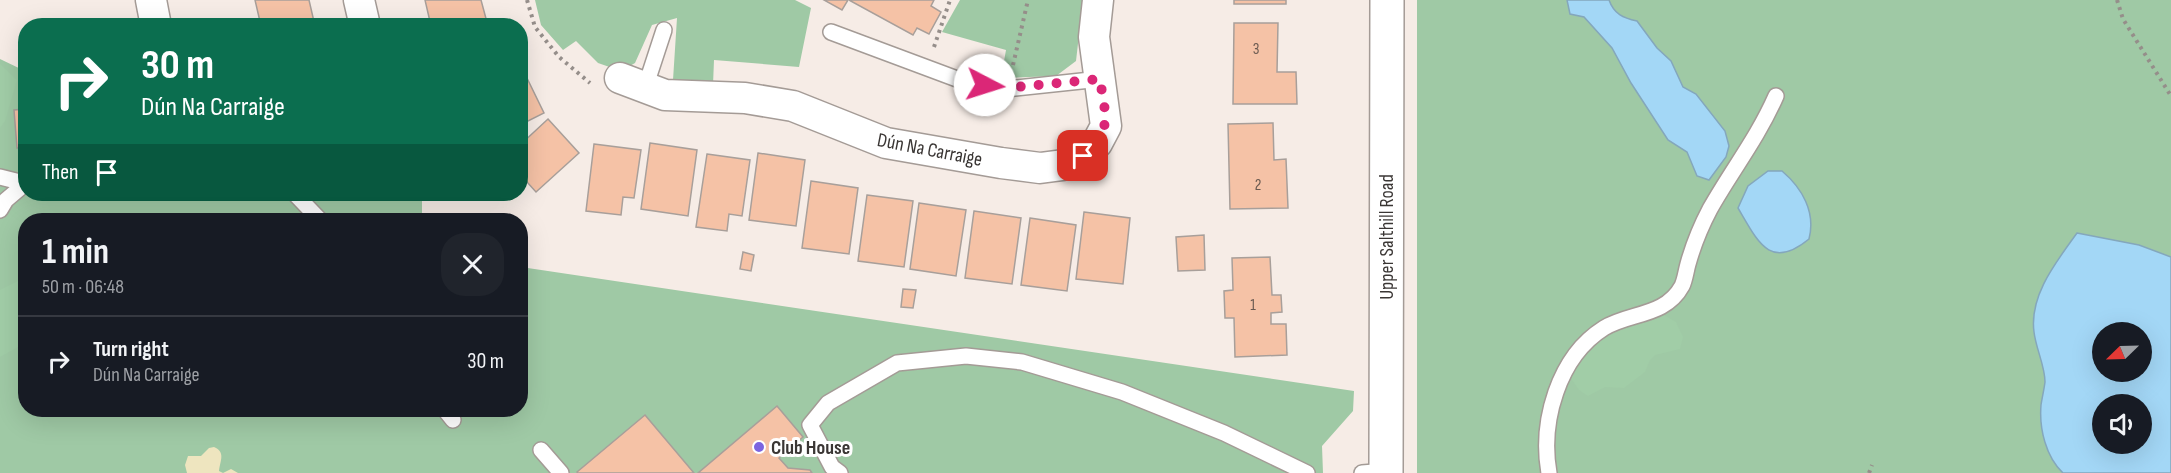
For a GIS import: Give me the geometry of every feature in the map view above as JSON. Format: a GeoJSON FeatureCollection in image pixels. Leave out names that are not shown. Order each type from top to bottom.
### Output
{"type":"FeatureCollection","features":[{"type":"Feature","properties":{"kind":"main road","name":"Upper Salthill Road"},"geometry":{"type":"LineString","coordinates":[[1378,472],[1387,0]]}},
{"type":"Feature","properties":{"kind":"street"},"geometry":{"type":"LineString","coordinates":[[151,0],[154,18]]}},
{"type":"Feature","properties":{"kind":"street"},"geometry":{"type":"LineString","coordinates":[[359,0],[363,18]]}},
{"type":"Feature","properties":{"kind":"street","name":"Dún Na Carraige"},"geometry":{"type":"LineString","coordinates":[[633,83],[665,95],[771,101],[793,106],[886,143],[1040,168],[1063,165],[1083,156],[1097,143],[1106,126],[1094,37],[1098,0]]}},
{"type":"Feature","properties":{"kind":"lane"},"geometry":{"type":"LineString","coordinates":[[633,83],[664,30]]}},
{"type":"Feature","properties":{"kind":"lane"},"geometry":{"type":"LineString","coordinates":[[831,32],[965,82],[1006,88],[1100,79]]}},
{"type":"Feature","properties":{"kind":"lane"},"geometry":{"type":"LineString","coordinates":[[1549,473],[1546,435],[1550,412],[1563,376],[1579,349],[1605,328],[1668,304],[1682,285],[1688,262],[1709,210],[1761,130],[1776,96]]}},
{"type":"Feature","properties":{"kind":"lane"},"geometry":{"type":"LineString","coordinates":[[0,177],[18,181]]}},
{"type":"Feature","properties":{"kind":"lane"},"geometry":{"type":"LineString","coordinates":[[0,210],[18,191]]}},
{"type":"Feature","properties":{"kind":"lane"},"geometry":{"type":"LineString","coordinates":[[302,201],[313,213]]}},
{"type":"Feature","properties":{"kind":"lane"},"geometry":{"type":"LineString","coordinates":[[840,473],[832,467],[810,425],[828,403],[897,363],[966,356],[1022,362],[1122,392],[1224,434],[1307,473]]}},
{"type":"Feature","properties":{"kind":"lane"},"geometry":{"type":"LineString","coordinates":[[540,450],[561,473]]}},
{"type":"Feature","properties":{"kind":"path"},"geometry":{"type":"LineString","coordinates":[[527,0],[535,27],[579,77],[608,95],[633,83]]}},
{"type":"Feature","properties":{"kind":"path"},"geometry":{"type":"LineString","coordinates":[[926,67],[946,17],[950,0]]}},
{"type":"Feature","properties":{"kind":"path"},"geometry":{"type":"LineString","coordinates":[[1006,88],[1028,0]]}},
{"type":"Feature","properties":{"kind":"path"},"geometry":{"type":"LineString","coordinates":[[2117,0],[2123,19],[2171,96]]}},
{"type":"Feature","properties":{"kind":"path"},"geometry":{"type":"LineString","coordinates":[[1869,473],[1872,465]]}},
{"type":"Feature","properties":{"kind":"green space"},"geometry":{"type":"Polygon","coordinates":[[[535,0],[795,0],[811,8],[799,67],[714,60],[713,85],[673,80],[677,18],[652,25],[635,63],[621,71],[598,63],[576,41],[563,50],[541,25],[535,0]]]}},
{"type":"Feature","properties":{"kind":"green space"},"geometry":{"type":"Polygon","coordinates":[[[960,0],[1083,0],[1076,61],[1056,76],[1001,78],[1006,50],[942,32],[960,0]]]}},
{"type":"Feature","properties":{"kind":"green space"},"geometry":{"type":"Polygon","coordinates":[[[1417,0],[2171,0],[2171,473],[1417,473],[1417,0]]]}},
{"type":"Feature","properties":{"kind":"green space"},"geometry":{"type":"Polygon","coordinates":[[[0,59],[18,68],[18,201],[422,201],[422,213],[18,213],[18,417],[528,417],[528,268],[1354,391],[1353,411],[1322,446],[1323,473],[0,473],[0,59]]]}},
{"type":"Feature","properties":{"kind":"green space"},"geometry":{"type":"Polygon","coordinates":[[[0,64],[17,80],[5,121],[0,128],[0,64]]]}},
{"type":"Feature","properties":{"kind":"green space"},"geometry":{"type":"Polygon","coordinates":[[[18,281],[18,347],[0,357],[0,290],[18,281]]]}},
{"type":"Feature","properties":{"kind":"green space"},"geometry":{"type":"Polygon","coordinates":[[[1662,314],[1676,322],[1683,337],[1680,349],[1655,355],[1645,372],[1624,388],[1605,387],[1588,396],[1579,390],[1570,377],[1584,353],[1607,335],[1662,314]]]}},
{"type":"Feature","properties":{"kind":"sand"},"geometry":{"type":"Polygon","coordinates":[[[214,447],[220,451],[219,471],[223,473],[187,473],[185,465],[188,456],[201,456],[209,448],[214,447]]]}},
{"type":"Feature","properties":{"kind":"sand"},"geometry":{"type":"Polygon","coordinates":[[[231,469],[238,473],[223,473],[231,469]]]}},
{"type":"Feature","properties":{"kind":"water"},"geometry":{"type":"Polygon","coordinates":[[[1567,0],[1609,0],[1620,15],[1637,21],[1657,48],[1671,61],[1683,87],[1696,94],[1725,131],[1729,146],[1726,157],[1709,180],[1697,176],[1687,152],[1668,140],[1631,83],[1612,48],[1584,17],[1570,14],[1567,0]]]}},
{"type":"Feature","properties":{"kind":"water"},"geometry":{"type":"Polygon","coordinates":[[[1768,171],[1782,171],[1796,185],[1806,201],[1811,219],[1809,239],[1796,248],[1784,252],[1775,252],[1766,248],[1752,232],[1738,208],[1748,186],[1768,171]]]}},
{"type":"Feature","properties":{"kind":"water"},"geometry":{"type":"Polygon","coordinates":[[[2077,233],[2139,245],[2171,257],[2171,473],[2063,473],[2052,459],[2043,433],[2041,405],[2045,376],[2035,338],[2034,318],[2040,292],[2053,267],[2077,233]]]}},
{"type":"Feature","properties":{"kind":"building"},"geometry":{"type":"Polygon","coordinates":[[[255,0],[309,0],[313,18],[259,18],[255,0]]]}},
{"type":"Feature","properties":{"kind":"building"},"geometry":{"type":"Polygon","coordinates":[[[425,0],[481,0],[486,18],[429,18],[425,0]]]}},
{"type":"Feature","properties":{"kind":"building"},"geometry":{"type":"Polygon","coordinates":[[[824,0],[848,0],[842,10],[824,0]]]}},
{"type":"Feature","properties":{"kind":"building"},"geometry":{"type":"Polygon","coordinates":[[[849,0],[934,0],[931,6],[941,12],[929,34],[917,28],[913,35],[849,0]]]}},
{"type":"Feature","properties":{"kind":"building"},"geometry":{"type":"Polygon","coordinates":[[[1234,0],[1286,0],[1286,4],[1234,4],[1234,0]]]}},
{"type":"Feature","properties":{"kind":"building"},"geometry":{"type":"Polygon","coordinates":[[[1234,23],[1278,23],[1277,72],[1296,72],[1297,104],[1233,104],[1234,23]]]}},
{"type":"Feature","properties":{"kind":"building"},"geometry":{"type":"Polygon","coordinates":[[[528,80],[544,113],[528,121],[528,80]]]}},
{"type":"Feature","properties":{"kind":"building"},"geometry":{"type":"Polygon","coordinates":[[[14,110],[18,110],[18,148],[17,148],[14,110]]]}},
{"type":"Feature","properties":{"kind":"building"},"geometry":{"type":"Polygon","coordinates":[[[548,119],[579,153],[536,192],[528,183],[528,138],[548,119]]]}},
{"type":"Feature","properties":{"kind":"building"},"geometry":{"type":"Polygon","coordinates":[[[1273,123],[1274,160],[1286,159],[1288,208],[1230,209],[1228,124],[1273,123]]]}},
{"type":"Feature","properties":{"kind":"building"},"geometry":{"type":"Polygon","coordinates":[[[650,143],[697,150],[688,216],[641,209],[650,143]]]}},
{"type":"Feature","properties":{"kind":"building"},"geometry":{"type":"Polygon","coordinates":[[[594,144],[641,150],[634,198],[623,197],[621,215],[586,211],[594,144]]]}},
{"type":"Feature","properties":{"kind":"building"},"geometry":{"type":"Polygon","coordinates":[[[758,153],[805,160],[796,226],[749,220],[758,153]]]}},
{"type":"Feature","properties":{"kind":"building"},"geometry":{"type":"Polygon","coordinates":[[[707,154],[750,160],[742,216],[729,214],[727,231],[696,227],[707,154]]]}},
{"type":"Feature","properties":{"kind":"building"},"geometry":{"type":"Polygon","coordinates":[[[811,181],[858,188],[849,254],[802,248],[811,181]]]}},
{"type":"Feature","properties":{"kind":"building"},"geometry":{"type":"Polygon","coordinates":[[[867,195],[913,201],[904,267],[858,261],[867,195]]]}},
{"type":"Feature","properties":{"kind":"building"},"geometry":{"type":"Polygon","coordinates":[[[919,203],[966,210],[956,276],[910,269],[919,203]]]}},
{"type":"Feature","properties":{"kind":"building"},"geometry":{"type":"Polygon","coordinates":[[[974,211],[1021,218],[1012,284],[965,278],[974,211]]]}},
{"type":"Feature","properties":{"kind":"building"},"geometry":{"type":"Polygon","coordinates":[[[1084,212],[1130,218],[1123,284],[1076,279],[1084,212]]]}},
{"type":"Feature","properties":{"kind":"building"},"geometry":{"type":"Polygon","coordinates":[[[1030,218],[1076,225],[1067,291],[1021,285],[1030,218]]]}},
{"type":"Feature","properties":{"kind":"building"},"geometry":{"type":"Polygon","coordinates":[[[1204,235],[1205,270],[1178,271],[1176,237],[1204,235]]]}},
{"type":"Feature","properties":{"kind":"building"},"geometry":{"type":"Polygon","coordinates":[[[743,252],[754,255],[751,271],[740,269],[743,252]]]}},
{"type":"Feature","properties":{"kind":"building"},"geometry":{"type":"Polygon","coordinates":[[[1270,257],[1272,295],[1281,295],[1282,312],[1271,313],[1271,324],[1286,324],[1287,355],[1235,357],[1234,318],[1225,318],[1224,291],[1233,290],[1232,258],[1270,257]]]}},
{"type":"Feature","properties":{"kind":"building"},"geometry":{"type":"Polygon","coordinates":[[[903,289],[916,290],[913,308],[901,307],[903,289]]]}},
{"type":"Feature","properties":{"kind":"building","name":"Club House"},"geometry":{"type":"Polygon","coordinates":[[[777,406],[803,437],[779,458],[788,468],[810,470],[812,473],[698,473],[777,406]]]}},
{"type":"Feature","properties":{"kind":"building"},"geometry":{"type":"Polygon","coordinates":[[[645,415],[694,473],[577,472],[645,415]]]}},
{"type":"Feature","properties":{"kind":"place","name":"Club House"},"geometry":{"type":"Point","coordinates":[759,447]}},
{"type":"Feature","properties":{"kind":"route"},"geometry":{"type":"LineString","coordinates":[[985,85],[1006,88],[1100,79],[1106,126],[1097,143],[1083,156]]}}]}
